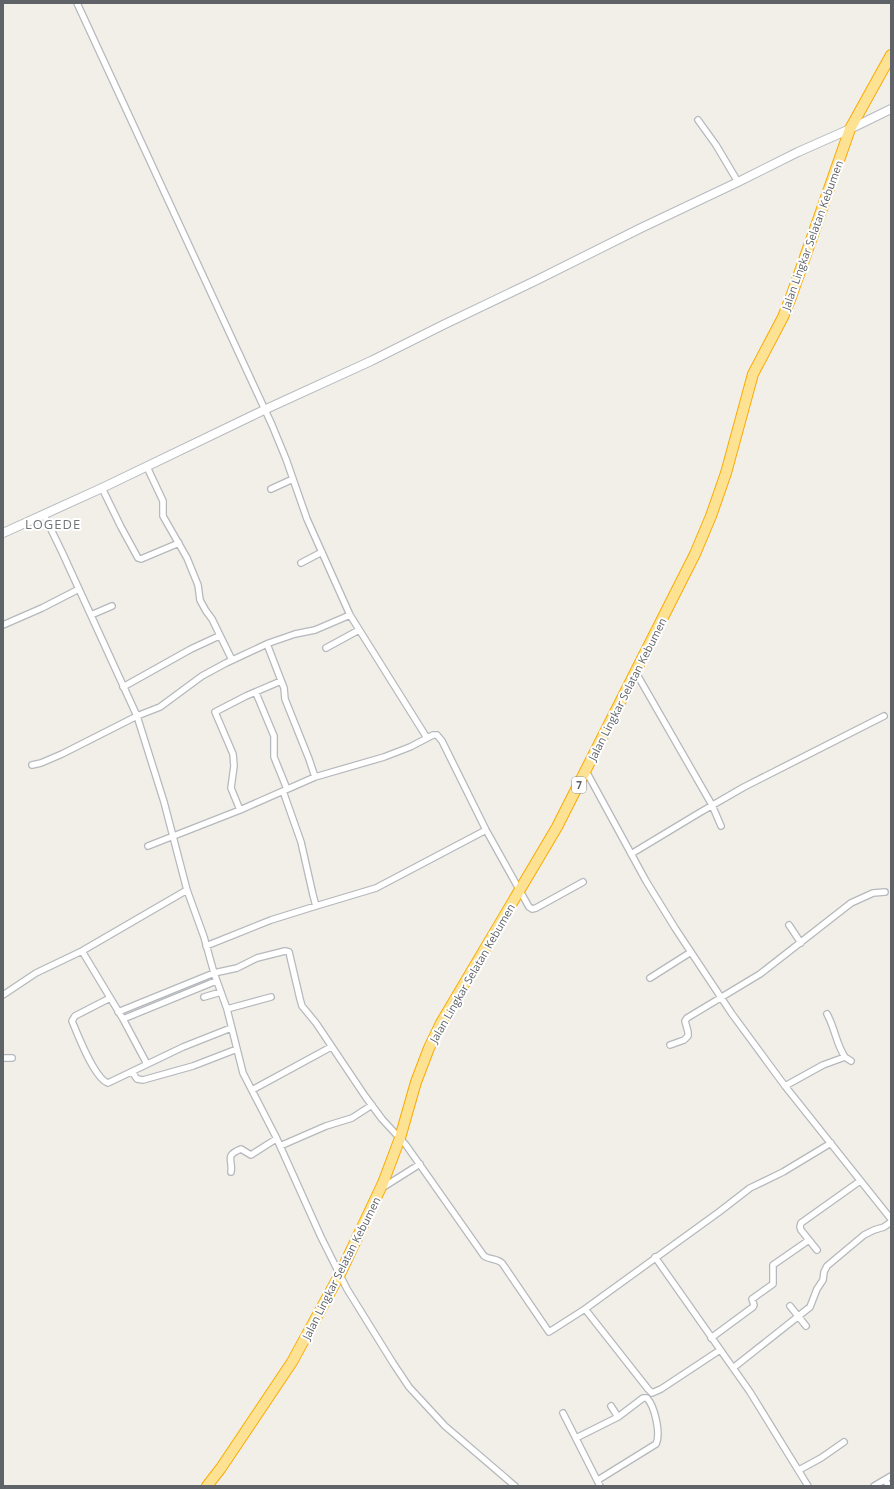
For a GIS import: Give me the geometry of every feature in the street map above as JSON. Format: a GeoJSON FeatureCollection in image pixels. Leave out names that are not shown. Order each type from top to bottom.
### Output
{"type":"FeatureCollection","features":[{"type":"Feature","properties":{"kind":"highway","name":"Jalan Lingkar Selatan Kebumen"},"geometry":{"type":"LineString","coordinates":[[207,1486],[221,1468],[292,1362],[340,1274],[380,1189],[400,1138],[416,1082],[436,1034],[490,939],[557,827],[635,670],[676,593],[711,516],[726,473],[753,374],[791,297],[850,129],[891,55]]}},
{"type":"Feature","properties":{"kind":"street"},"geometry":{"type":"LineString","coordinates":[[76,3],[279,442],[307,519],[350,615],[427,738]]}},
{"type":"Feature","properties":{"kind":"street"},"geometry":{"type":"LineString","coordinates":[[3,533],[371,361],[808,147],[891,109]]}},
{"type":"Feature","properties":{"kind":"street"},"geometry":{"type":"LineString","coordinates":[[698,120],[716,145],[738,182]]}},
{"type":"Feature","properties":{"kind":"street"},"geometry":{"type":"LineString","coordinates":[[147,467],[163,501],[163,516],[170,531],[179,543],[198,585],[200,600],[212,619],[232,660]]}},
{"type":"Feature","properties":{"kind":"street"},"geometry":{"type":"LineString","coordinates":[[271,489],[293,479]]}},
{"type":"Feature","properties":{"kind":"street"},"geometry":{"type":"LineString","coordinates":[[102,488],[139,559],[179,543]]}},
{"type":"Feature","properties":{"kind":"street"},"geometry":{"type":"LineString","coordinates":[[44,515],[137,716],[164,802],[187,890],[227,1009],[243,1073],[280,1146],[321,1237],[362,1313],[409,1387],[444,1426],[515,1486]]}},
{"type":"Feature","properties":{"kind":"street"},"geometry":{"type":"LineString","coordinates":[[301,563],[322,552]]}},
{"type":"Feature","properties":{"kind":"street"},"geometry":{"type":"LineString","coordinates":[[3,625],[42,608],[79,589]]}},
{"type":"Feature","properties":{"kind":"street"},"geometry":{"type":"LineString","coordinates":[[91,615],[112,606]]}},
{"type":"Feature","properties":{"kind":"street"},"geometry":{"type":"LineString","coordinates":[[32,765],[62,754],[137,716],[160,707],[202,676],[232,660],[267,644],[329,625],[350,615]]}},
{"type":"Feature","properties":{"kind":"street"},"geometry":{"type":"LineString","coordinates":[[326,648],[359,630]]}},
{"type":"Feature","properties":{"kind":"street"},"geometry":{"type":"LineString","coordinates":[[123,686],[191,649],[219,636]]}},
{"type":"Feature","properties":{"kind":"street"},"geometry":{"type":"LineString","coordinates":[[267,644],[315,777]]}},
{"type":"Feature","properties":{"kind":"street"},"geometry":{"type":"LineString","coordinates":[[635,670],[712,805],[720,826]]}},
{"type":"Feature","properties":{"kind":"street"},"geometry":{"type":"LineString","coordinates":[[240,810],[231,788],[234,766],[233,754],[215,712],[246,696],[281,681]]}},
{"type":"Feature","properties":{"kind":"street"},"geometry":{"type":"LineString","coordinates":[[256,693],[274,736],[274,758],[301,842],[316,906]]}},
{"type":"Feature","properties":{"kind":"street"},"geometry":{"type":"LineString","coordinates":[[631,854],[744,787],[884,716]]}},
{"type":"Feature","properties":{"kind":"street"},"geometry":{"type":"LineString","coordinates":[[148,846],[240,810],[315,777],[384,757],[410,747],[433,735],[437,735],[442,741],[486,830],[529,907],[534,909],[583,882]]}},
{"type":"Feature","properties":{"kind":"street"},"geometry":{"type":"LineString","coordinates":[[586,771],[646,881],[721,997],[784,1086],[891,1219]]}},
{"type":"Feature","properties":{"kind":"street"},"geometry":{"type":"LineString","coordinates":[[206,946],[271,920],[376,888],[486,830]]}},
{"type":"Feature","properties":{"kind":"street"},"geometry":{"type":"LineString","coordinates":[[3,995],[36,973],[82,951],[187,890]]}},
{"type":"Feature","properties":{"kind":"street"},"geometry":{"type":"LineString","coordinates":[[670,1045],[684,1040],[688,1036],[685,1019],[760,974],[851,904],[865,896],[885,892]]}},
{"type":"Feature","properties":{"kind":"street"},"geometry":{"type":"LineString","coordinates":[[789,925],[801,943]]}},
{"type":"Feature","properties":{"kind":"street"},"geometry":{"type":"LineString","coordinates":[[82,951],[147,1064]]}},
{"type":"Feature","properties":{"kind":"street"},"geometry":{"type":"LineString","coordinates":[[118,1012],[214,973],[237,968],[257,958],[285,951],[289,952],[301,1002],[331,1047],[372,1106],[406,1145],[420,1164],[484,1256],[502,1263],[549,1332],[611,1291],[750,1188],[783,1172],[830,1143]]}},
{"type":"Feature","properties":{"kind":"street"},"geometry":{"type":"LineString","coordinates":[[650,978],[691,952]]}},
{"type":"Feature","properties":{"kind":"street"},"geometry":{"type":"LineString","coordinates":[[122,1019],[216,980]]}},
{"type":"Feature","properties":{"kind":"street"},"geometry":{"type":"LineString","coordinates":[[204,997],[221,992]]}},
{"type":"Feature","properties":{"kind":"street"},"geometry":{"type":"LineString","coordinates":[[227,1009],[271,997]]}},
{"type":"Feature","properties":{"kind":"street"},"geometry":{"type":"LineString","coordinates":[[110,998],[75,1016],[72,1021],[83,1048],[103,1081],[108,1083],[194,1042],[231,1028]]}},
{"type":"Feature","properties":{"kind":"street"},"geometry":{"type":"LineString","coordinates":[[827,1014],[834,1027],[840,1048],[845,1057],[851,1061]]}},
{"type":"Feature","properties":{"kind":"street"},"geometry":{"type":"LineString","coordinates":[[252,1090],[331,1047]]}},
{"type":"Feature","properties":{"kind":"street"},"geometry":{"type":"LineString","coordinates":[[132,1072],[137,1079],[143,1080],[198,1064],[237,1049]]}},
{"type":"Feature","properties":{"kind":"street"},"geometry":{"type":"LineString","coordinates":[[784,1086],[823,1065],[845,1057]]}},
{"type":"Feature","properties":{"kind":"street"},"geometry":{"type":"LineString","coordinates":[[3,1058],[12,1058]]}},
{"type":"Feature","properties":{"kind":"street"},"geometry":{"type":"LineString","coordinates":[[280,1146],[326,1126],[345,1121],[372,1106]]}},
{"type":"Feature","properties":{"kind":"street"},"geometry":{"type":"LineString","coordinates":[[231,1172],[232,1167],[229,1158],[231,1155],[241,1149],[251,1155],[276,1139]]}},
{"type":"Feature","properties":{"kind":"street"},"geometry":{"type":"LineString","coordinates":[[380,1189],[420,1164]]}},
{"type":"Feature","properties":{"kind":"street"},"geometry":{"type":"LineString","coordinates":[[817,1250],[800,1227],[801,1222],[860,1180]]}},
{"type":"Feature","properties":{"kind":"street"},"geometry":{"type":"LineString","coordinates":[[733,1368],[811,1305],[815,1293],[823,1280],[824,1272],[827,1266],[864,1235],[884,1227],[891,1222]]}},
{"type":"Feature","properties":{"kind":"street"},"geometry":{"type":"LineString","coordinates":[[711,1338],[753,1307],[754,1305],[752,1299],[773,1284],[773,1266],[809,1240]]}},
{"type":"Feature","properties":{"kind":"street"},"geometry":{"type":"LineString","coordinates":[[655,1257],[750,1392],[808,1486]]}},
{"type":"Feature","properties":{"kind":"street"},"geometry":{"type":"LineString","coordinates":[[790,1306],[806,1326]]}},
{"type":"Feature","properties":{"kind":"street"},"geometry":{"type":"LineString","coordinates":[[585,1309],[652,1393],[720,1350]]}},
{"type":"Feature","properties":{"kind":"street"},"geometry":{"type":"LineString","coordinates":[[576,1438],[618,1417],[645,1397],[648,1389]]}},
{"type":"Feature","properties":{"kind":"street"},"geometry":{"type":"LineString","coordinates":[[563,1413],[599,1483],[657,1443],[655,1413],[650,1401],[645,1397]]}},
{"type":"Feature","properties":{"kind":"street"},"geometry":{"type":"LineString","coordinates":[[611,1406],[618,1417]]}},
{"type":"Feature","properties":{"kind":"street"},"geometry":{"type":"LineString","coordinates":[[799,1470],[821,1458],[844,1442]]}},
{"type":"Feature","properties":{"kind":"street"},"geometry":{"type":"LineString","coordinates":[[874,1486],[891,1476]]}},
{"type":"Feature","properties":{"kind":"street"},"geometry":{"type":"LineString","coordinates":[[885,1480],[889,1486]]}},
{"type":"Feature","properties":{"kind":"district","name":"LOGEDE"},"geometry":{"type":"Point","coordinates":[53,524]}}]}
